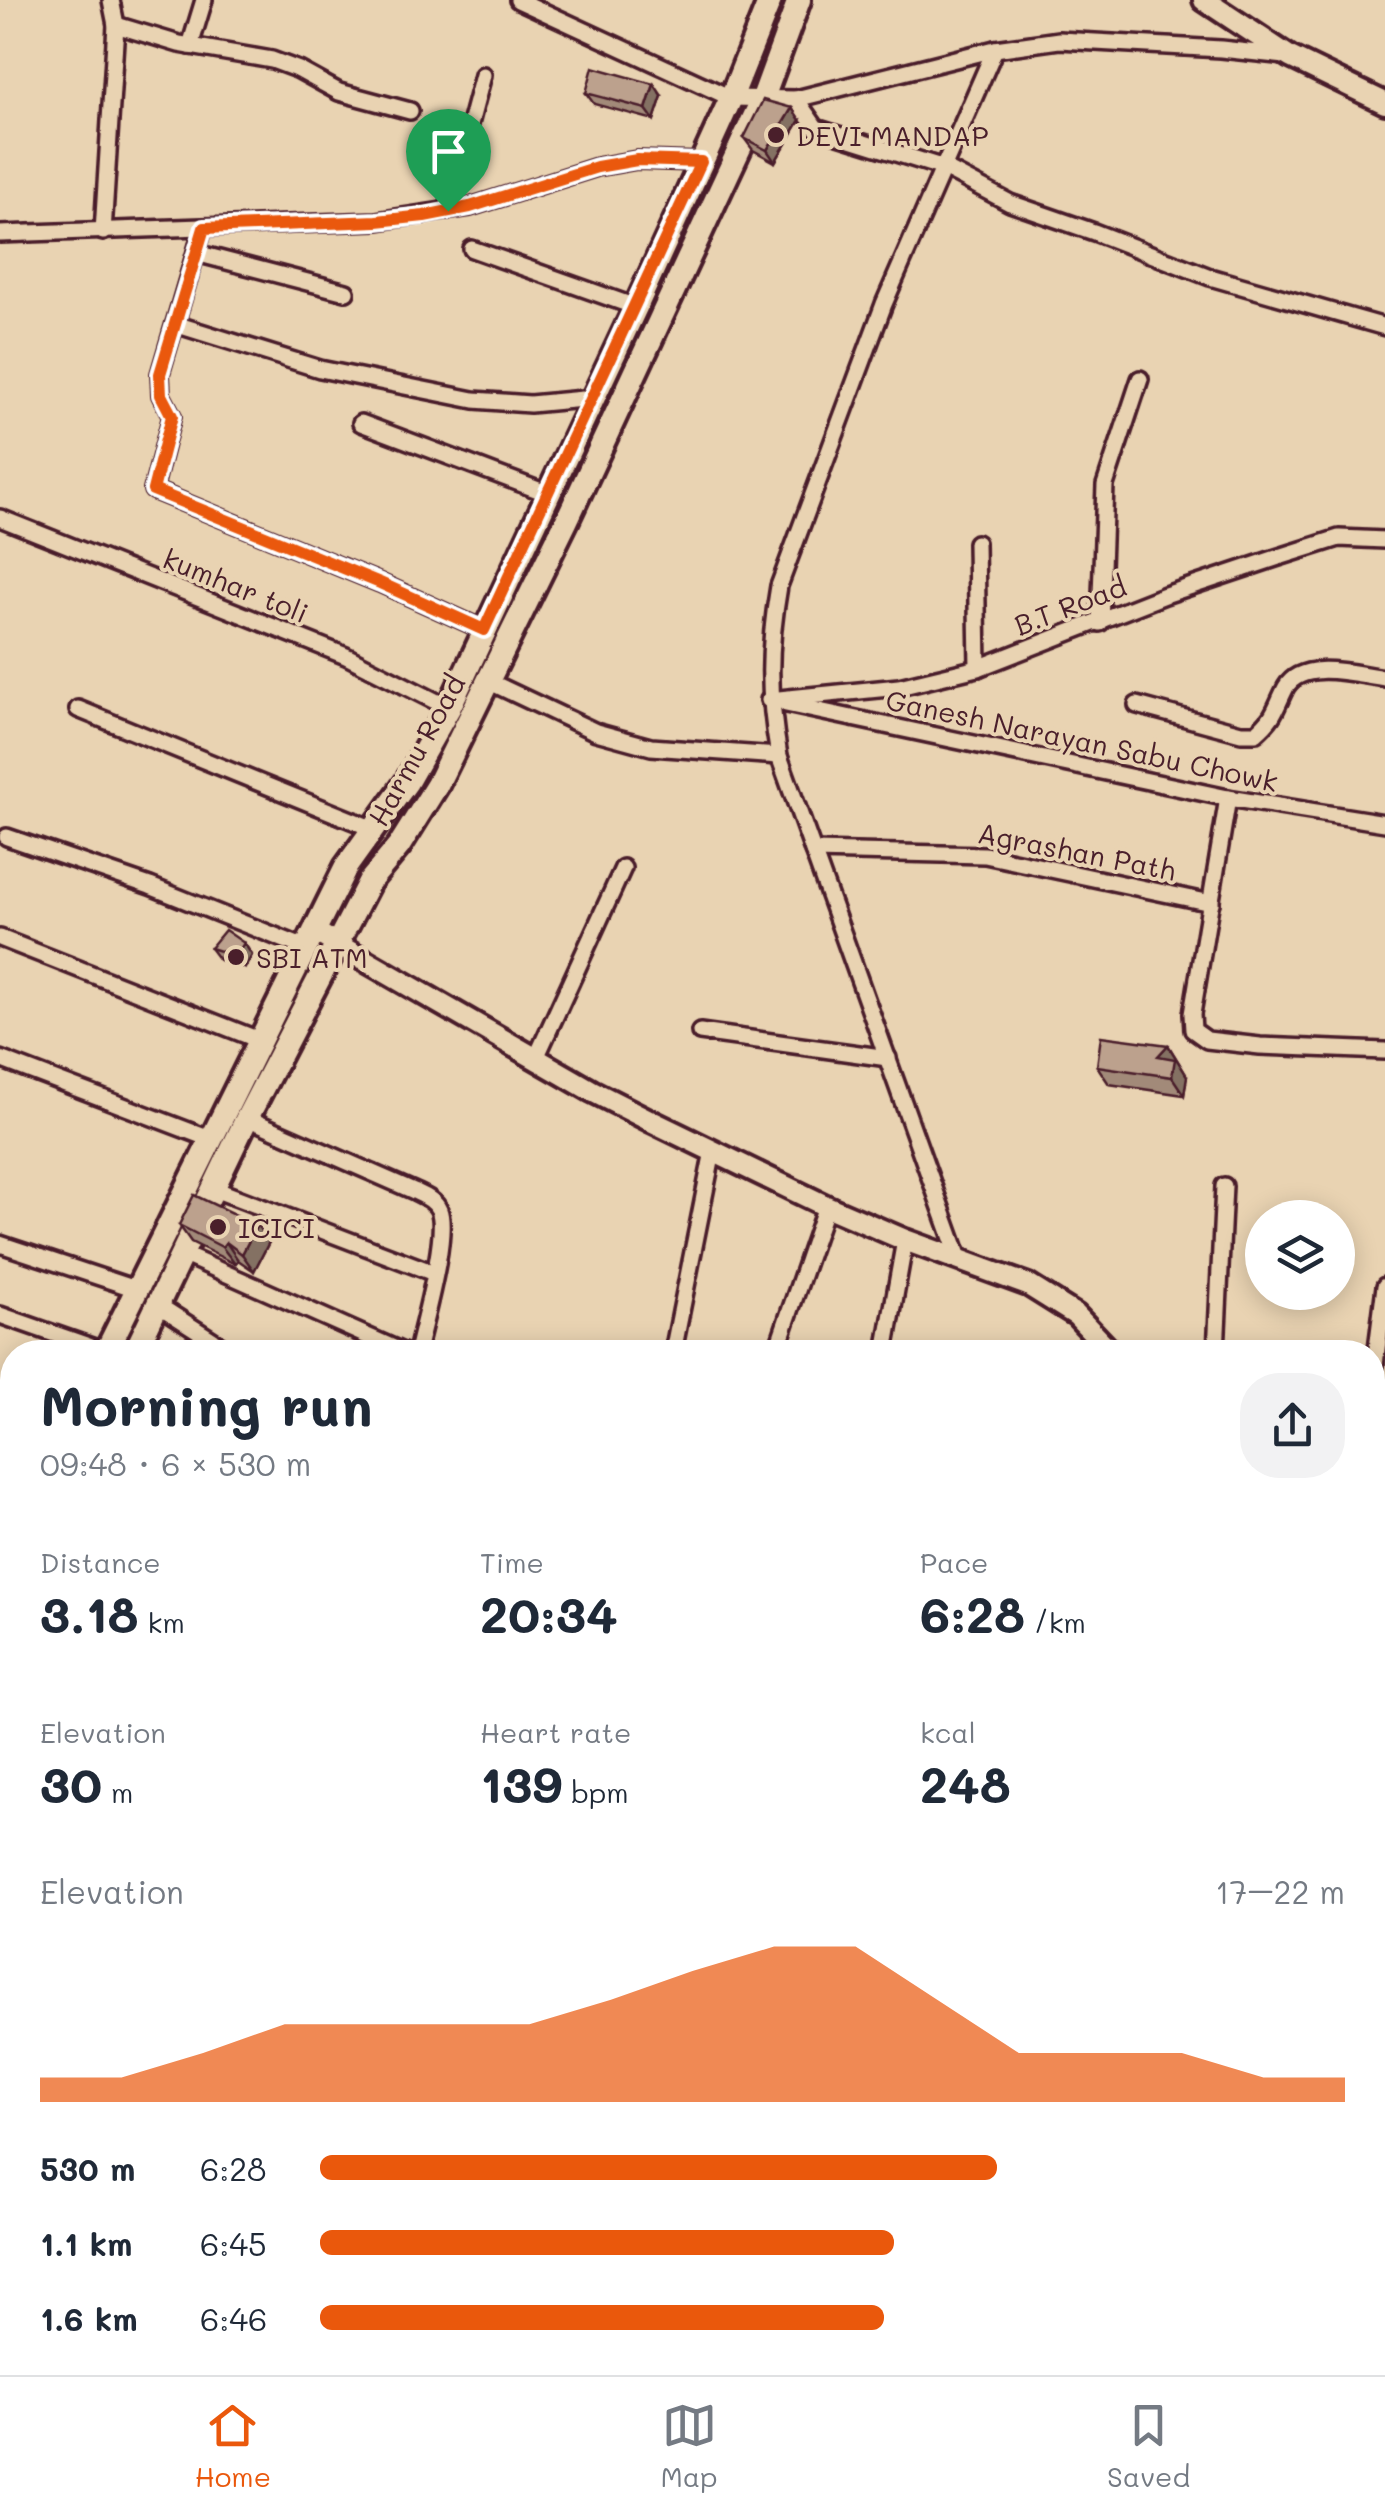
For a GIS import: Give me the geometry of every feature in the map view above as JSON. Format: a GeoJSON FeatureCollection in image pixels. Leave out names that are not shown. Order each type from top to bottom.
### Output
{"type":"FeatureCollection","features":[{"type":"Feature","properties":{"kind":"main road","name":"Harmu Road"},"geometry":{"type":"LineString","coordinates":[[141,1340],[247,1118],[370,882],[399,846],[437,785],[566,522],[763,98],[799,0]]}},
{"type":"Feature","properties":{"kind":"main road","name":"Harmu Road"},"geometry":{"type":"LineString","coordinates":[[112,1340],[346,866],[407,782],[449,708],[731,98],[762,3]]}},
{"type":"Feature","properties":{"kind":"street"},"geometry":{"type":"LineString","coordinates":[[103,232],[116,25],[111,0]]}},
{"type":"Feature","properties":{"kind":"street"},"geometry":{"type":"LineString","coordinates":[[190,46],[204,0]]}},
{"type":"Feature","properties":{"kind":"street"},"geometry":{"type":"LineString","coordinates":[[518,0],[731,98],[796,99],[995,49],[1059,40],[1290,57]]}},
{"type":"Feature","properties":{"kind":"street"},"geometry":{"type":"LineString","coordinates":[[1204,0],[1290,57],[1385,102]]}},
{"type":"Feature","properties":{"kind":"street"},"geometry":{"type":"LineString","coordinates":[[116,25],[190,46],[272,60],[339,92],[410,111]]}},
{"type":"Feature","properties":{"kind":"street"},"geometry":{"type":"LineString","coordinates":[[960,1258],[778,756],[769,700],[771,633],[779,586],[884,304],[995,49]]}},
{"type":"Feature","properties":{"kind":"street"},"geometry":{"type":"LineString","coordinates":[[448,211],[482,75]]}},
{"type":"Feature","properties":{"kind":"street"},"geometry":{"type":"LineString","coordinates":[[796,99],[816,128],[944,168],[1010,203],[1210,277],[1385,327]]}},
{"type":"Feature","properties":{"kind":"street"},"geometry":{"type":"LineString","coordinates":[[0,234],[377,221],[470,207],[597,167],[637,160],[701,162]]}},
{"type":"Feature","properties":{"kind":"street"},"geometry":{"type":"LineString","coordinates":[[204,228],[158,387],[170,407],[172,426],[153,490],[484,630]]}},
{"type":"Feature","properties":{"kind":"street"},"geometry":{"type":"LineString","coordinates":[[472,249],[636,307]]}},
{"type":"Feature","properties":{"kind":"street"},"geometry":{"type":"LineString","coordinates":[[196,252],[346,292]]}},
{"type":"Feature","properties":{"kind":"street"},"geometry":{"type":"LineString","coordinates":[[175,324],[320,369],[474,400],[530,404],[594,398]]}},
{"type":"Feature","properties":{"kind":"street"},"geometry":{"type":"LineString","coordinates":[[1100,622],[1105,485],[1140,378]]}},
{"type":"Feature","properties":{"kind":"street"},"geometry":{"type":"LineString","coordinates":[[361,423],[549,494]]}},
{"type":"Feature","properties":{"kind":"street","name":"kumhar toli"},"geometry":{"type":"LineString","coordinates":[[0,518],[346,656],[449,708]]}},
{"type":"Feature","properties":{"kind":"street","name":"B.T Road"},"geometry":{"type":"LineString","coordinates":[[769,700],[899,688],[978,668],[1165,595],[1340,538],[1385,540]]}},
{"type":"Feature","properties":{"kind":"street"},"geometry":{"type":"LineString","coordinates":[[976,543],[978,668]]}},
{"type":"Feature","properties":{"kind":"street"},"geometry":{"type":"LineString","coordinates":[[1137,704],[1242,733],[1256,733],[1276,715],[1288,684],[1298,676],[1330,671],[1385,678]]}},
{"type":"Feature","properties":{"kind":"street"},"geometry":{"type":"LineString","coordinates":[[488,681],[596,732],[652,748],[778,756]]}},
{"type":"Feature","properties":{"kind":"street","name":"Ganesh Narayan Sabu Chowk"},"geometry":{"type":"LineString","coordinates":[[769,700],[1228,798],[1385,823]]}},
{"type":"Feature","properties":{"kind":"street"},"geometry":{"type":"LineString","coordinates":[[78,709],[371,828]]}},
{"type":"Feature","properties":{"kind":"street"},"geometry":{"type":"LineString","coordinates":[[1228,798],[1192,1014],[1193,1030],[1206,1040],[1385,1051]]}},
{"type":"Feature","properties":{"kind":"street"},"geometry":{"type":"LineString","coordinates":[[7,837],[310,939],[340,943],[592,1091],[826,1206],[1028,1285],[1076,1315],[1100,1340]]}},
{"type":"Feature","properties":{"kind":"street","name":"Agrashan Path"},"geometry":{"type":"LineString","coordinates":[[813,852],[997,856],[1211,902]]}},
{"type":"Feature","properties":{"kind":"street"},"geometry":{"type":"LineString","coordinates":[[536,1058],[623,868]]}},
{"type":"Feature","properties":{"kind":"street"},"geometry":{"type":"LineString","coordinates":[[0,938],[258,1040]]}},
{"type":"Feature","properties":{"kind":"street"},"geometry":{"type":"LineString","coordinates":[[700,1032],[888,1058]]}},
{"type":"Feature","properties":{"kind":"street"},"geometry":{"type":"LineString","coordinates":[[0,1058],[210,1139]]}},
{"type":"Feature","properties":{"kind":"street"},"geometry":{"type":"LineString","coordinates":[[247,1118],[414,1191],[436,1205],[441,1214],[441,1240],[420,1340]]}},
{"type":"Feature","properties":{"kind":"street"},"geometry":{"type":"LineString","coordinates":[[675,1340],[713,1151]]}},
{"type":"Feature","properties":{"kind":"street"},"geometry":{"type":"LineString","coordinates":[[1217,1340],[1224,1186]]}},
{"type":"Feature","properties":{"kind":"street"},"geometry":{"type":"LineString","coordinates":[[214,1189],[434,1273]]}},
{"type":"Feature","properties":{"kind":"street"},"geometry":{"type":"LineString","coordinates":[[780,1340],[826,1206]]}},
{"type":"Feature","properties":{"kind":"street"},"geometry":{"type":"LineString","coordinates":[[888,1340],[905,1240]]}},
{"type":"Feature","properties":{"kind":"street"},"geometry":{"type":"LineString","coordinates":[[0,1244],[136,1289]]}},
{"type":"Feature","properties":{"kind":"street"},"geometry":{"type":"LineString","coordinates":[[182,1254],[375,1340]]}},
{"type":"Feature","properties":{"kind":"street"},"geometry":{"type":"LineString","coordinates":[[1378,1340],[1385,1286]]}},
{"type":"Feature","properties":{"kind":"street"},"geometry":{"type":"LineString","coordinates":[[158,1305],[212,1340]]}},
{"type":"Feature","properties":{"kind":"street"},"geometry":{"type":"LineString","coordinates":[[0,1315],[72,1340]]}},
{"type":"Feature","properties":{"kind":"building"},"geometry":{"type":"Polygon","coordinates":[[[593,67],[654,84],[646,109],[586,93],[593,67]]]}},
{"type":"Feature","properties":{"kind":"building"},"geometry":{"type":"Polygon","coordinates":[[[763,100],[792,108],[767,150],[744,138],[763,100]]]}},
{"type":"Feature","properties":{"kind":"building"},"geometry":{"type":"Polygon","coordinates":[[[225,930],[244,943],[236,956],[210,948],[225,930]]]}},
{"type":"Feature","properties":{"kind":"building"},"geometry":{"type":"Polygon","coordinates":[[[1101,1036],[1168,1045],[1158,1056],[1175,1059],[1172,1077],[1097,1066],[1101,1036]]]}},
{"type":"Feature","properties":{"kind":"building"},"geometry":{"type":"Polygon","coordinates":[[[194,1195],[257,1225],[242,1254],[226,1242],[222,1247],[179,1225],[194,1195]]]}},
{"type":"Feature","properties":{"kind":"place","name":"DEVI MANDAP"},"geometry":{"type":"Point","coordinates":[776,135]}},
{"type":"Feature","properties":{"kind":"place","name":"SBI ATM"},"geometry":{"type":"Point","coordinates":[236,957]}},
{"type":"Feature","properties":{"kind":"place","name":"ICICI"},"geometry":{"type":"Point","coordinates":[218,1227]}},
{"type":"Feature","properties":{"kind":"route"},"geometry":{"type":"LineString","coordinates":[[637,160],[701,162],[484,630],[153,490],[172,426],[170,407],[158,387],[160,374],[204,228],[377,221],[448,211],[597,167],[637,160]]}}]}
